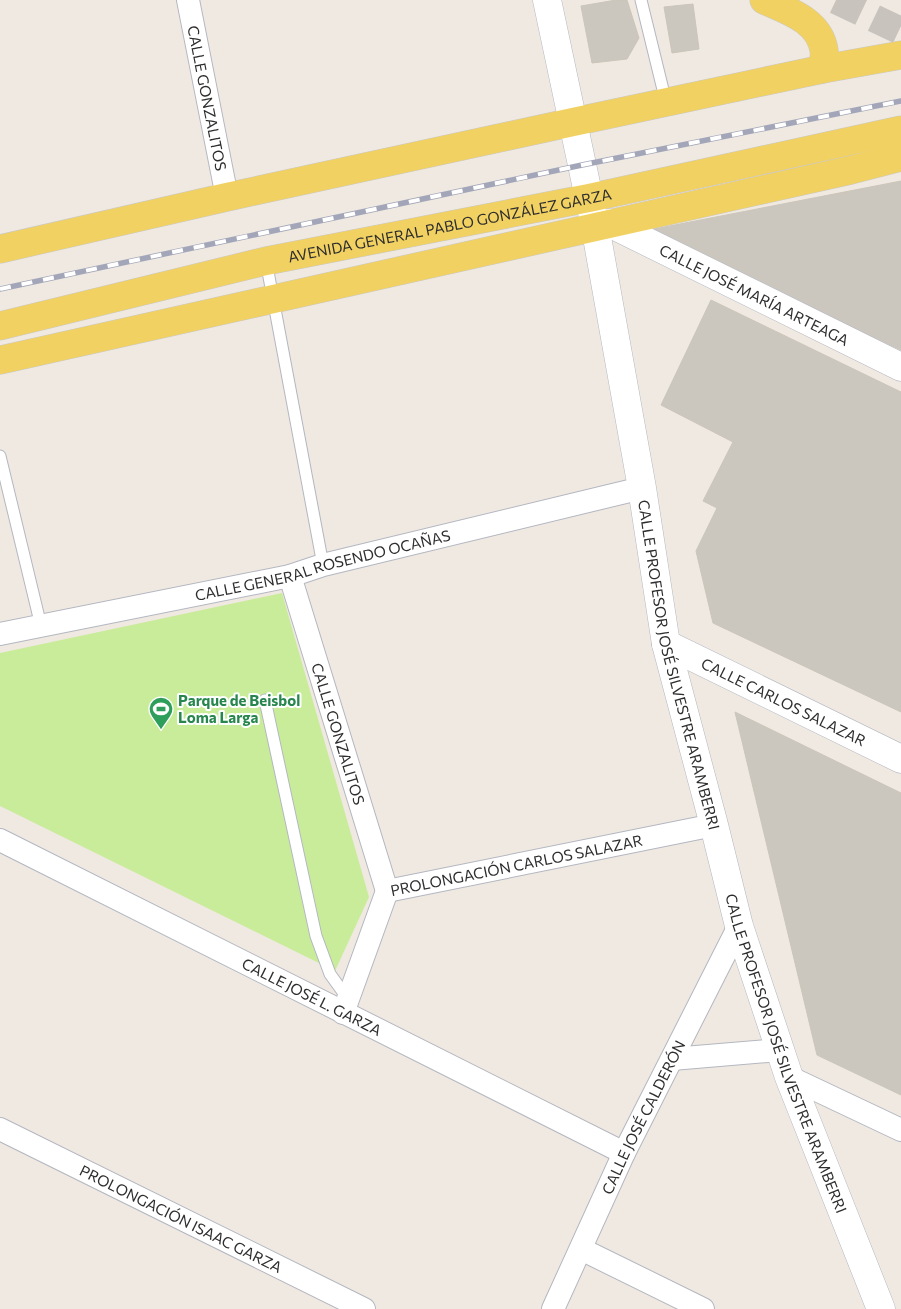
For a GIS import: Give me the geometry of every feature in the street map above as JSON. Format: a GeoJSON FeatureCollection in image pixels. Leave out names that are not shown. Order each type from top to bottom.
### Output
{"type":"FeatureCollection","features":[{"type":"Feature","properties":{"kind":"main road","name":"CALLE PROFESOR JOSÉ SILVESTRE ARAMBERRI"},"geometry":{"type":"LineString","coordinates":[[547,0],[589,198],[602,225],[666,644],[739,926],[789,1077],[881,1309]]}},
{"type":"Feature","properties":{"kind":"main road"},"geometry":{"type":"LineString","coordinates":[[764,0],[804,19],[814,28],[820,38],[824,51],[823,69]]}},
{"type":"Feature","properties":{"kind":"main road"},"geometry":{"type":"LineString","coordinates":[[0,249],[227,197],[573,122],[823,69],[890,57]]}},
{"type":"Feature","properties":{"kind":"main road","name":"AVENIDA GENERAL PABLO GONZÁLEZ GARZA"},"geometry":{"type":"LineString","coordinates":[[0,326],[266,261],[589,198],[901,130]]}},
{"type":"Feature","properties":{"kind":"main road","name":"AVENIDA GENERAL PABLO GONZÁLEZ GARZA"},"geometry":{"type":"LineString","coordinates":[[0,360],[842,172],[901,157]]}},
{"type":"Feature","properties":{"kind":"main road","name":"CALLE JOSÉ MARÍA ARTEAGA"},"geometry":{"type":"LineString","coordinates":[[602,225],[901,366]]}},
{"type":"Feature","properties":{"kind":"main road","name":"CALLE CARLOS SALAZAR"},"geometry":{"type":"LineString","coordinates":[[666,644],[901,759]]}},
{"type":"Feature","properties":{"kind":"street","name":"CALLE GONZALITOS"},"geometry":{"type":"LineString","coordinates":[[188,0],[227,197]]}},
{"type":"Feature","properties":{"kind":"street","name":"CALLE GENERAL ROSENDO OCAÑAS"},"geometry":{"type":"LineString","coordinates":[[0,634],[290,576],[323,565],[642,488]]}},
{"type":"Feature","properties":{"kind":"street","name":"CALLE GONZALITOS"},"geometry":{"type":"LineString","coordinates":[[290,576],[387,890]]}},
{"type":"Feature","properties":{"kind":"street","name":"PROLONGACIÓN CARLOS SALAZAR"},"geometry":{"type":"LineString","coordinates":[[346,1006],[387,890],[714,825]]}},
{"type":"Feature","properties":{"kind":"street","name":"CALLE JOSÉ L. GARZA"},"geometry":{"type":"LineString","coordinates":[[0,840],[346,1006],[624,1153]]}},
{"type":"Feature","properties":{"kind":"street","name":"CALLE JOSÉ CALDERÓN"},"geometry":{"type":"LineString","coordinates":[[553,1309],[624,1153],[739,926]]}},
{"type":"Feature","properties":{"kind":"street"},"geometry":{"type":"LineString","coordinates":[[672,1059],[780,1050]]}},
{"type":"Feature","properties":{"kind":"street"},"geometry":{"type":"LineString","coordinates":[[789,1077],[901,1130]]}},
{"type":"Feature","properties":{"kind":"street","name":"PROLONGACIÓN ISAAC GARZA"},"geometry":{"type":"LineString","coordinates":[[0,1129],[364,1309]]}},
{"type":"Feature","properties":{"kind":"street"},"geometry":{"type":"LineString","coordinates":[[581,1249],[703,1309]]}},
{"type":"Feature","properties":{"kind":"lane"},"geometry":{"type":"LineString","coordinates":[[641,0],[666,102]]}},
{"type":"Feature","properties":{"kind":"lane"},"geometry":{"type":"LineString","coordinates":[[266,261],[323,565]]}},
{"type":"Feature","properties":{"kind":"lane"},"geometry":{"type":"LineString","coordinates":[[0,456],[41,626]]}},
{"type":"Feature","properties":{"kind":"lane"},"geometry":{"type":"LineString","coordinates":[[265,700],[316,936],[330,974],[346,1006]]}},
{"type":"Feature","properties":{"kind":"green space","name":"Parque de Beisbol Loma Larga"},"geometry":{"type":"Polygon","coordinates":[[[282,593],[369,897],[335,971],[0,806],[0,653],[282,593]]]}},
{"type":"Feature","properties":{"kind":"building"},"geometry":{"type":"Polygon","coordinates":[[[627,0],[639,38],[627,59],[592,63],[581,6],[627,0]]]}},
{"type":"Feature","properties":{"kind":"building"},"geometry":{"type":"Polygon","coordinates":[[[693,4],[699,49],[672,53],[664,7],[693,4]]]}},
{"type":"Feature","properties":{"kind":"building"},"geometry":{"type":"Polygon","coordinates":[[[901,181],[901,350],[649,230],[901,181]]]}},
{"type":"Feature","properties":{"kind":"building"},"geometry":{"type":"Polygon","coordinates":[[[711,300],[901,392],[901,712],[713,623],[696,551],[717,508],[703,501],[733,442],[661,405],[711,300]]]}},
{"type":"Feature","properties":{"kind":"building"},"geometry":{"type":"Polygon","coordinates":[[[735,712],[901,793],[901,1095],[817,1055],[735,712]]]}},
{"type":"Feature","properties":{"kind":"tunnel"},"geometry":{"type":"LineString","coordinates":[[836,0],[901,31]]}},
{"type":"Feature","properties":{"kind":"railway"},"geometry":{"type":"LineString","coordinates":[[0,289],[582,165],[901,101]]}},
{"type":"Feature","properties":{"kind":"place","name":"Parque de Beisbol Loma Larga"},"geometry":{"type":"Point","coordinates":[161,730]}}]}
